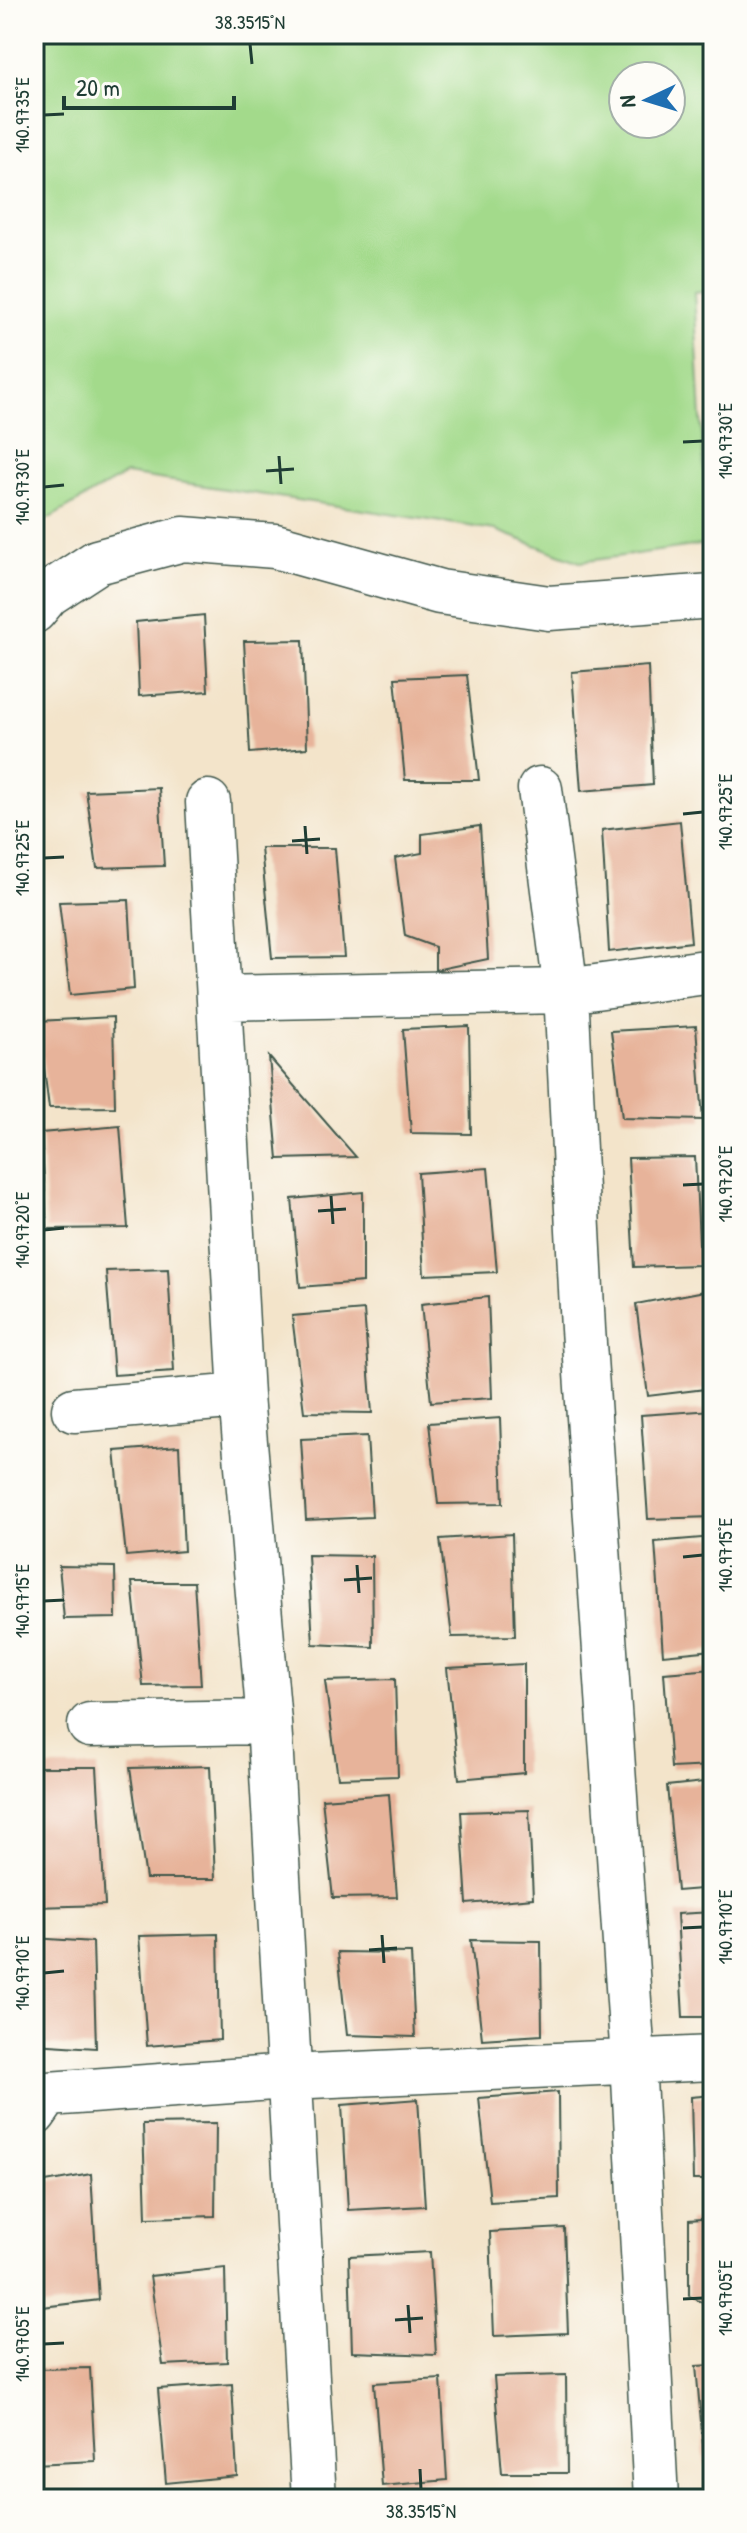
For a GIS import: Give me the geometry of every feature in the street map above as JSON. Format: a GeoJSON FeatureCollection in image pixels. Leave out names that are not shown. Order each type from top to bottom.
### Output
{"type":"FeatureCollection","features":[{"type":"Feature","properties":{"kind":"street"},"geometry":{"type":"LineString","coordinates":[[34,611],[48,594],[97,562],[183,539],[275,546],[440,592],[549,608],[713,596]]}},
{"type":"Feature","properties":{"kind":"street"},"geometry":{"type":"LineString","coordinates":[[540,789],[566,991],[583,1329],[633,2060],[656,2499]]}},
{"type":"Feature","properties":{"kind":"street"},"geometry":{"type":"LineString","coordinates":[[208,802],[241,1396],[269,1722],[314,2499]]}},
{"type":"Feature","properties":{"kind":"street"},"geometry":{"type":"LineString","coordinates":[[220,998],[566,991],[713,971]]}},
{"type":"Feature","properties":{"kind":"street"},"geometry":{"type":"LineString","coordinates":[[74,1410],[241,1396]]}},
{"type":"Feature","properties":{"kind":"street"},"geometry":{"type":"LineString","coordinates":[[90,1725],[269,1722]]}},
{"type":"Feature","properties":{"kind":"street"},"geometry":{"type":"LineString","coordinates":[[34,2114],[48,2094],[288,2077],[713,2058]]}},
{"type":"Feature","properties":{"kind":"green space"},"geometry":{"type":"Polygon","coordinates":[[[34,34],[713,34],[713,290],[694,292],[708,544],[580,562],[495,530],[126,474],[34,527],[34,34]]]}},
{"type":"Feature","properties":{"kind":"building"},"geometry":{"type":"Polygon","coordinates":[[[204,615],[208,691],[139,696],[136,622],[204,615]]]}},
{"type":"Feature","properties":{"kind":"building"},"geometry":{"type":"Polygon","coordinates":[[[303,640],[307,748],[250,753],[244,641],[303,640]]]}},
{"type":"Feature","properties":{"kind":"building"},"geometry":{"type":"Polygon","coordinates":[[[648,666],[653,785],[581,791],[572,672],[648,666]]]}},
{"type":"Feature","properties":{"kind":"building"},"geometry":{"type":"Polygon","coordinates":[[[467,675],[479,780],[405,780],[395,678],[467,675]]]}},
{"type":"Feature","properties":{"kind":"building"},"geometry":{"type":"Polygon","coordinates":[[[159,788],[164,866],[97,868],[86,791],[159,788]]]}},
{"type":"Feature","properties":{"kind":"building"},"geometry":{"type":"Polygon","coordinates":[[[680,821],[691,942],[609,952],[602,830],[680,821]]]}},
{"type":"Feature","properties":{"kind":"building"},"geometry":{"type":"Polygon","coordinates":[[[480,826],[488,959],[435,970],[435,947],[405,936],[395,858],[422,853],[422,834],[480,826]]]}},
{"type":"Feature","properties":{"kind":"building"},"geometry":{"type":"Polygon","coordinates":[[[261,848],[335,848],[344,957],[272,958],[261,848]]]}},
{"type":"Feature","properties":{"kind":"building"},"geometry":{"type":"Polygon","coordinates":[[[129,900],[134,989],[70,995],[59,902],[129,900]]]}},
{"type":"Feature","properties":{"kind":"building"},"geometry":{"type":"Polygon","coordinates":[[[113,1017],[115,1107],[49,1108],[38,1021],[113,1017]]]}},
{"type":"Feature","properties":{"kind":"building"},"geometry":{"type":"Polygon","coordinates":[[[469,1026],[471,1134],[411,1133],[403,1029],[469,1026]]]}},
{"type":"Feature","properties":{"kind":"building"},"geometry":{"type":"Polygon","coordinates":[[[696,1026],[703,1120],[622,1118],[611,1031],[696,1026]]]}},
{"type":"Feature","properties":{"kind":"building"},"geometry":{"type":"Polygon","coordinates":[[[269,1057],[356,1157],[278,1159],[269,1057]]]}},
{"type":"Feature","properties":{"kind":"building"},"geometry":{"type":"Polygon","coordinates":[[[120,1126],[128,1228],[47,1229],[41,1133],[120,1126]]]}},
{"type":"Feature","properties":{"kind":"building"},"geometry":{"type":"Polygon","coordinates":[[[695,1157],[700,1265],[634,1267],[628,1158],[695,1157]]]}},
{"type":"Feature","properties":{"kind":"building"},"geometry":{"type":"Polygon","coordinates":[[[488,1168],[497,1272],[424,1275],[418,1173],[488,1168]]]}},
{"type":"Feature","properties":{"kind":"building"},"geometry":{"type":"Polygon","coordinates":[[[363,1192],[363,1282],[300,1287],[292,1199],[363,1192]]]}},
{"type":"Feature","properties":{"kind":"building"},"geometry":{"type":"Polygon","coordinates":[[[168,1269],[174,1371],[114,1375],[106,1271],[168,1269]]]}},
{"type":"Feature","properties":{"kind":"building"},"geometry":{"type":"Polygon","coordinates":[[[710,1290],[713,1388],[648,1396],[636,1304],[710,1290]]]}},
{"type":"Feature","properties":{"kind":"building"},"geometry":{"type":"Polygon","coordinates":[[[488,1297],[492,1398],[431,1402],[421,1304],[488,1297]]]}},
{"type":"Feature","properties":{"kind":"building"},"geometry":{"type":"Polygon","coordinates":[[[364,1310],[372,1413],[304,1412],[292,1316],[364,1310]]]}},
{"type":"Feature","properties":{"kind":"building"},"geometry":{"type":"Polygon","coordinates":[[[36,1331],[42,1420],[34,1420],[36,1331]]]}},
{"type":"Feature","properties":{"kind":"building"},"geometry":{"type":"Polygon","coordinates":[[[713,1410],[713,1517],[648,1519],[641,1415],[713,1410]]]}},
{"type":"Feature","properties":{"kind":"building"},"geometry":{"type":"Polygon","coordinates":[[[500,1418],[503,1503],[438,1504],[429,1423],[500,1418]]]}},
{"type":"Feature","properties":{"kind":"building"},"geometry":{"type":"Polygon","coordinates":[[[367,1436],[372,1517],[306,1520],[301,1439],[367,1436]]]}},
{"type":"Feature","properties":{"kind":"building"},"geometry":{"type":"Polygon","coordinates":[[[179,1446],[184,1551],[126,1556],[115,1451],[179,1446]]]}},
{"type":"Feature","properties":{"kind":"building"},"geometry":{"type":"Polygon","coordinates":[[[512,1534],[515,1636],[452,1637],[440,1539],[512,1534]]]}},
{"type":"Feature","properties":{"kind":"building"},"geometry":{"type":"Polygon","coordinates":[[[713,1537],[713,1650],[663,1655],[655,1542],[713,1537]]]}},
{"type":"Feature","properties":{"kind":"building"},"geometry":{"type":"Polygon","coordinates":[[[308,1555],[372,1556],[373,1647],[313,1644],[308,1555]]]}},
{"type":"Feature","properties":{"kind":"building"},"geometry":{"type":"Polygon","coordinates":[[[59,1566],[115,1567],[116,1618],[64,1619],[59,1566]]]}},
{"type":"Feature","properties":{"kind":"building"},"geometry":{"type":"Polygon","coordinates":[[[132,1582],[194,1582],[201,1685],[143,1686],[132,1582]]]}},
{"type":"Feature","properties":{"kind":"building"},"geometry":{"type":"Polygon","coordinates":[[[524,1664],[524,1773],[459,1779],[447,1668],[524,1664]]]}},
{"type":"Feature","properties":{"kind":"building"},"geometry":{"type":"Polygon","coordinates":[[[713,1669],[713,1766],[671,1768],[664,1673],[713,1669]]]}},
{"type":"Feature","properties":{"kind":"building"},"geometry":{"type":"Polygon","coordinates":[[[395,1679],[398,1776],[338,1778],[325,1681],[395,1679]]]}},
{"type":"Feature","properties":{"kind":"building"},"geometry":{"type":"Polygon","coordinates":[[[210,1766],[215,1879],[146,1879],[130,1768],[210,1766]]]}},
{"type":"Feature","properties":{"kind":"building"},"geometry":{"type":"Polygon","coordinates":[[[34,1767],[97,1767],[105,1905],[34,1907],[34,1767]]]}},
{"type":"Feature","properties":{"kind":"building"},"geometry":{"type":"Polygon","coordinates":[[[713,1781],[713,1888],[677,1891],[667,1786],[713,1781]]]}},
{"type":"Feature","properties":{"kind":"building"},"geometry":{"type":"Polygon","coordinates":[[[389,1794],[397,1897],[333,1898],[322,1799],[389,1794]]]}},
{"type":"Feature","properties":{"kind":"building"},"geometry":{"type":"Polygon","coordinates":[[[529,1810],[533,1898],[467,1904],[461,1812],[529,1810]]]}},
{"type":"Feature","properties":{"kind":"building"},"geometry":{"type":"Polygon","coordinates":[[[713,1912],[713,2017],[683,2017],[677,1914],[713,1912]]]}},
{"type":"Feature","properties":{"kind":"building"},"geometry":{"type":"Polygon","coordinates":[[[218,1934],[220,2040],[147,2046],[139,1936],[218,1934]]]}},
{"type":"Feature","properties":{"kind":"building"},"geometry":{"type":"Polygon","coordinates":[[[34,1938],[93,1942],[96,2048],[34,2044],[34,1938]]]}},
{"type":"Feature","properties":{"kind":"building"},"geometry":{"type":"Polygon","coordinates":[[[471,1940],[541,1941],[542,2035],[482,2039],[471,1940]]]}},
{"type":"Feature","properties":{"kind":"building"},"geometry":{"type":"Polygon","coordinates":[[[338,1952],[411,1953],[415,2037],[347,2035],[338,1952]]]}},
{"type":"Feature","properties":{"kind":"building"},"geometry":{"type":"Polygon","coordinates":[[[558,2092],[559,2198],[490,2202],[479,2098],[558,2092]]]}},
{"type":"Feature","properties":{"kind":"building"},"geometry":{"type":"Polygon","coordinates":[[[713,2095],[713,2180],[693,2180],[691,2097],[713,2095]]]}},
{"type":"Feature","properties":{"kind":"building"},"geometry":{"type":"Polygon","coordinates":[[[418,2099],[425,2206],[348,2210],[342,2105],[418,2099]]]}},
{"type":"Feature","properties":{"kind":"building"},"geometry":{"type":"Polygon","coordinates":[[[216,2123],[215,2216],[146,2218],[143,2124],[216,2123]]]}},
{"type":"Feature","properties":{"kind":"building"},"geometry":{"type":"Polygon","coordinates":[[[91,2174],[99,2300],[34,2308],[34,2184],[91,2174]]]}},
{"type":"Feature","properties":{"kind":"building"},"geometry":{"type":"Polygon","coordinates":[[[713,2218],[713,2308],[689,2296],[689,2220],[713,2218]]]}},
{"type":"Feature","properties":{"kind":"building"},"geometry":{"type":"Polygon","coordinates":[[[564,2228],[568,2333],[494,2336],[490,2232],[564,2228]]]}},
{"type":"Feature","properties":{"kind":"building"},"geometry":{"type":"Polygon","coordinates":[[[430,2252],[436,2355],[352,2352],[349,2256],[430,2252]]]}},
{"type":"Feature","properties":{"kind":"building"},"geometry":{"type":"Polygon","coordinates":[[[225,2268],[227,2362],[163,2365],[150,2276],[225,2268]]]}},
{"type":"Feature","properties":{"kind":"building"},"geometry":{"type":"Polygon","coordinates":[[[713,2365],[713,2466],[705,2467],[696,2366],[713,2365]]]}},
{"type":"Feature","properties":{"kind":"building"},"geometry":{"type":"Polygon","coordinates":[[[90,2368],[95,2461],[34,2464],[34,2369],[90,2368]]]}},
{"type":"Feature","properties":{"kind":"building"},"geometry":{"type":"Polygon","coordinates":[[[566,2375],[567,2473],[502,2473],[494,2377],[566,2375]]]}},
{"type":"Feature","properties":{"kind":"building"},"geometry":{"type":"Polygon","coordinates":[[[441,2379],[447,2480],[382,2486],[374,2383],[441,2379]]]}},
{"type":"Feature","properties":{"kind":"building"},"geometry":{"type":"Polygon","coordinates":[[[232,2384],[237,2476],[166,2483],[158,2389],[232,2384]]]}}]}
